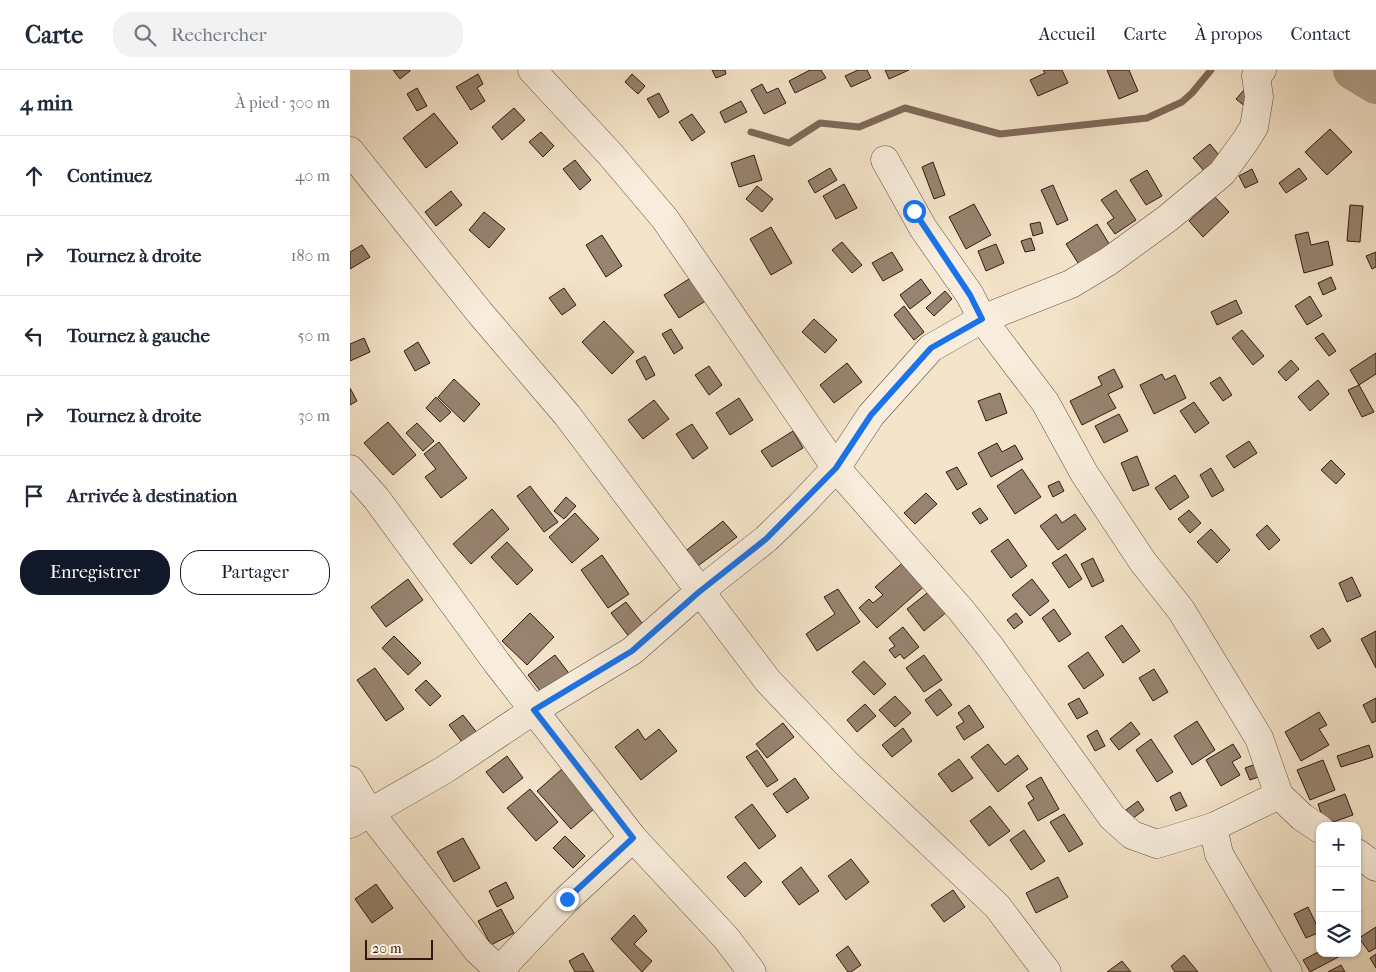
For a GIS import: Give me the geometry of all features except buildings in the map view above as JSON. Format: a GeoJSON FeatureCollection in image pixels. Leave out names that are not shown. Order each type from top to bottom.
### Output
{"type":"FeatureCollection","features":[{"type":"Feature","properties":{"kind":"street"},"geometry":{"type":"LineString","coordinates":[[532,70],[610,154],[665,219],[836,468],[980,633],[1112,817],[1132,835],[1157,844],[1213,827],[1279,795]]}},
{"type":"Feature","properties":{"kind":"street"},"geometry":{"type":"LineString","coordinates":[[360,819],[444,770],[534,710],[632,651],[699,592],[766,539],[836,468],[871,415],[931,348],[982,319],[1071,284],[1109,261],[1168,218],[1222,173],[1254,127],[1259,97],[1256,76],[1262,70]]}},
{"type":"Feature","properties":{"kind":"street"},"geometry":{"type":"LineString","coordinates":[[350,151],[480,313],[567,415],[768,681],[847,764],[997,906],[1047,972]]}},
{"type":"Feature","properties":{"kind":"street"},"geometry":{"type":"LineString","coordinates":[[885,160],[923,228],[970,295],[982,319],[1045,402],[1089,481],[1143,562],[1181,610],[1259,738],[1279,795],[1302,817],[1316,826]]}},
{"type":"Feature","properties":{"kind":"street"},"geometry":{"type":"LineString","coordinates":[[350,469],[376,498],[534,710],[633,838],[726,938],[752,972]]}},
{"type":"Feature","properties":{"kind":"street"},"geometry":{"type":"LineString","coordinates":[[350,780],[360,819],[478,951],[502,972],[508,961],[567,899],[633,838]]}},
{"type":"Feature","properties":{"kind":"street"},"geometry":{"type":"LineString","coordinates":[[1213,827],[1219,854],[1288,972]]}},
{"type":"Feature","properties":{"kind":"street"},"geometry":{"type":"LineString","coordinates":[[1361,856],[1376,867]]}},
{"type":"Feature","properties":{"kind":"waterway"},"geometry":{"type":"LineString","coordinates":[[751,132],[789,143],[820,123],[859,127],[905,108],[1000,134],[1147,118],[1182,102],[1211,70]]}},
{"type":"Feature","properties":{"kind":"waterway"},"geometry":{"type":"LineString","coordinates":[[1353,70],[1376,84]]}},
{"type":"Feature","properties":{"kind":"route"},"geometry":{"type":"LineString","coordinates":[[567,899],[633,838],[534,710],[632,651],[699,592],[766,539],[836,468],[871,415],[931,348],[982,319],[970,295],[923,228],[914,211]]}}]}
